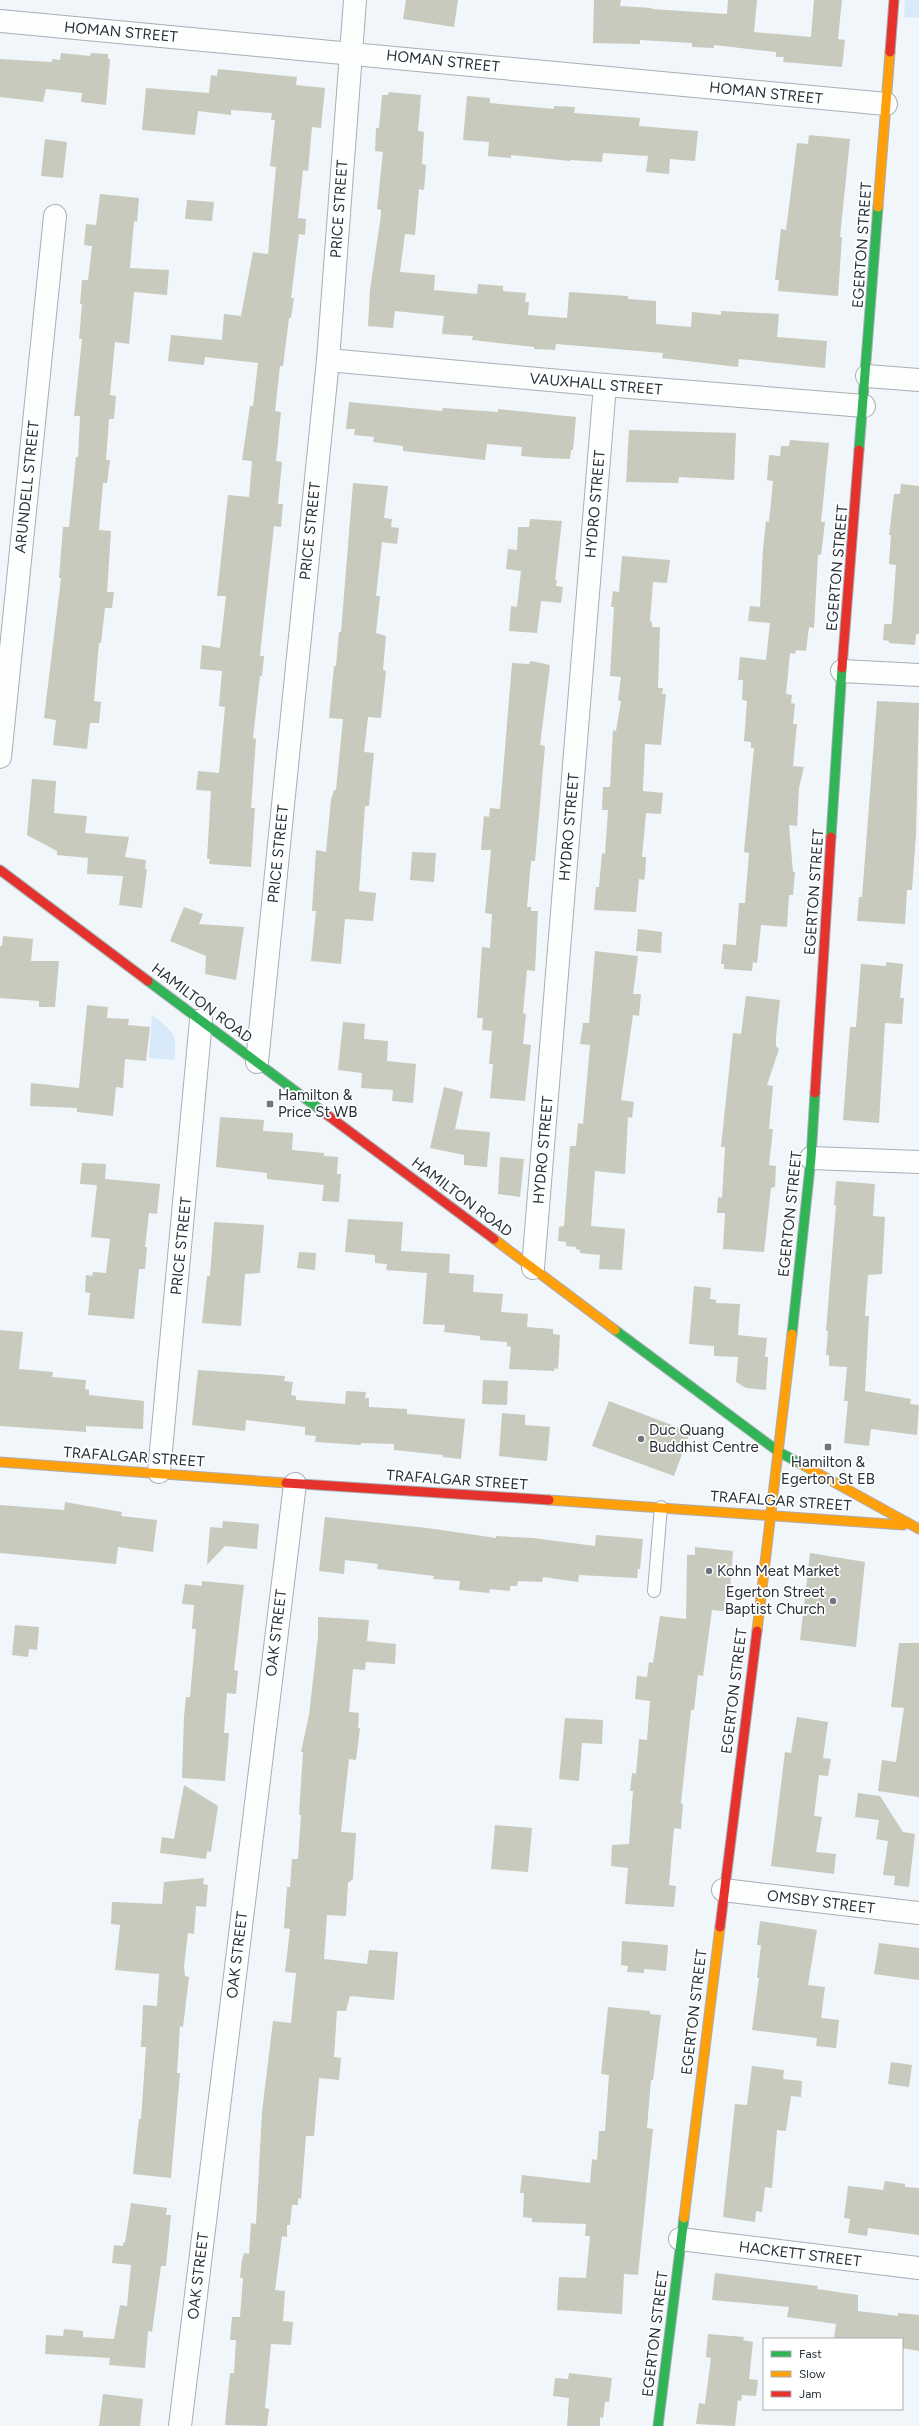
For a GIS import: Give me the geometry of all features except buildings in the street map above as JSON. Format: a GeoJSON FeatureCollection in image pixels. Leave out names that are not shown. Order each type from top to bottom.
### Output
{"type":"FeatureCollection","features":[{"type":"Feature","properties":{"kind":"street","name":"PRICE STREET"},"geometry":{"type":"LineString","coordinates":[[257,1062],[328,360],[355,0]]}},
{"type":"Feature","properties":{"kind":"street","name":"EGERTON STREET"},"geometry":{"type":"LineString","coordinates":[[658,2426],[778,1452],[811,1158],[842,671],[867,376],[894,0]]}},
{"type":"Feature","properties":{"kind":"street","name":"HOMAN STREET"},"geometry":{"type":"LineString","coordinates":[[0,21],[350,52],[886,104]]}},
{"type":"Feature","properties":{"kind":"street","name":"ARUNDELL STREET"},"geometry":{"type":"LineString","coordinates":[[0,757],[55,216]]}},
{"type":"Feature","properties":{"kind":"street","name":"VAUXHALL STREET"},"geometry":{"type":"LineString","coordinates":[[328,360],[605,386],[864,406]]}},
{"type":"Feature","properties":{"kind":"street"},"geometry":{"type":"LineString","coordinates":[[867,376],[919,380]]}},
{"type":"Feature","properties":{"kind":"street","name":"HYDRO STREET"},"geometry":{"type":"LineString","coordinates":[[533,1268],[605,386]]}},
{"type":"Feature","properties":{"kind":"street"},"geometry":{"type":"LineString","coordinates":[[842,671],[919,676]]}},
{"type":"Feature","properties":{"kind":"street","name":"HAMILTON ROAD"},"geometry":{"type":"LineString","coordinates":[[0,870],[778,1452],[916,1527]]}},
{"type":"Feature","properties":{"kind":"street","name":"PRICE STREET"},"geometry":{"type":"LineString","coordinates":[[159,1472],[201,1020]]}},
{"type":"Feature","properties":{"kind":"street"},"geometry":{"type":"LineString","coordinates":[[811,1158],[919,1162]]}},
{"type":"Feature","properties":{"kind":"street","name":"TRAFALGAR STREET"},"geometry":{"type":"LineString","coordinates":[[0,1462],[159,1472],[294,1484],[770,1513],[916,1527]]}},
{"type":"Feature","properties":{"kind":"street","name":"OAK STREET"},"geometry":{"type":"LineString","coordinates":[[180,2426],[294,1484]]}},
{"type":"Feature","properties":{"kind":"street","name":"OMSBY STREET"},"geometry":{"type":"LineString","coordinates":[[723,1890],[919,1913]]}},
{"type":"Feature","properties":{"kind":"street","name":"HACKETT STREET"},"geometry":{"type":"LineString","coordinates":[[680,2239],[919,2268]]}},
{"type":"Feature","properties":{"kind":"lane"},"geometry":{"type":"LineString","coordinates":[[654,1591],[661,1507]]}},
{"type":"Feature","properties":{"kind":"shaded area"},"geometry":{"type":"Polygon","coordinates":[[[905,0],[919,0],[919,18],[904,17],[905,0]]]}},
{"type":"Feature","properties":{"kind":"shaded area"},"geometry":{"type":"Polygon","coordinates":[[[152,1015],[165,1025],[172,1033],[175,1044],[174,1060],[149,1058],[152,1015]]]}},
{"type":"Feature","properties":{"kind":"traffic: fast"},"geometry":{"type":"LineString","coordinates":[[859,450],[878,207]]}},
{"type":"Feature","properties":{"kind":"traffic: fast"},"geometry":{"type":"LineString","coordinates":[[831,837],[842,668]]}},
{"type":"Feature","properties":{"kind":"traffic: fast"},"geometry":{"type":"LineString","coordinates":[[148,981],[326,1114]]}},
{"type":"Feature","properties":{"kind":"traffic: fast"},"geometry":{"type":"LineString","coordinates":[[792,1334],[811,1158],[815,1093]]}},
{"type":"Feature","properties":{"kind":"traffic: fast"},"geometry":{"type":"LineString","coordinates":[[615,1330],[779,1452],[801,1464]]}},
{"type":"Feature","properties":{"kind":"traffic: fast"},"geometry":{"type":"LineString","coordinates":[[658,2426],[684,2218]]}},
{"type":"Feature","properties":{"kind":"traffic: slow"},"geometry":{"type":"LineString","coordinates":[[878,207],[890,52]]}},
{"type":"Feature","properties":{"kind":"traffic: slow"},"geometry":{"type":"LineString","coordinates":[[494,1239],[615,1330]]}},
{"type":"Feature","properties":{"kind":"traffic: slow"},"geometry":{"type":"LineString","coordinates":[[757,1631],[792,1334]]}},
{"type":"Feature","properties":{"kind":"traffic: slow"},"geometry":{"type":"LineString","coordinates":[[0,1462],[286,1483]]}},
{"type":"Feature","properties":{"kind":"traffic: slow"},"geometry":{"type":"LineString","coordinates":[[801,1464],[919,1529]]}},
{"type":"Feature","properties":{"kind":"traffic: slow"},"geometry":{"type":"LineString","coordinates":[[549,1500],[903,1525]]}},
{"type":"Feature","properties":{"kind":"traffic: slow"},"geometry":{"type":"LineString","coordinates":[[684,2218],[720,1927]]}},
{"type":"Feature","properties":{"kind":"traffic: jam"},"geometry":{"type":"LineString","coordinates":[[890,52],[894,0]]}},
{"type":"Feature","properties":{"kind":"traffic: jam"},"geometry":{"type":"LineString","coordinates":[[842,668],[859,450]]}},
{"type":"Feature","properties":{"kind":"traffic: jam"},"geometry":{"type":"LineString","coordinates":[[815,1093],[831,837]]}},
{"type":"Feature","properties":{"kind":"traffic: jam"},"geometry":{"type":"LineString","coordinates":[[0,870],[148,981]]}},
{"type":"Feature","properties":{"kind":"traffic: jam"},"geometry":{"type":"LineString","coordinates":[[326,1114],[494,1239]]}},
{"type":"Feature","properties":{"kind":"traffic: jam"},"geometry":{"type":"LineString","coordinates":[[286,1483],[549,1500]]}},
{"type":"Feature","properties":{"kind":"traffic: jam"},"geometry":{"type":"LineString","coordinates":[[720,1927],[757,1631]]}},
{"type":"Feature","properties":{"kind":"place","name":"Hamilton & Price St WB"},"geometry":{"type":"Point","coordinates":[270,1104]}},
{"type":"Feature","properties":{"kind":"place","name":"Duc Quang Buddhist Centre"},"geometry":{"type":"Point","coordinates":[641,1439]}},
{"type":"Feature","properties":{"kind":"place","name":"Hamilton & Egerton St EB"},"geometry":{"type":"Point","coordinates":[828,1447]}},
{"type":"Feature","properties":{"kind":"place","name":"Kohn Meat Market"},"geometry":{"type":"Point","coordinates":[709,1571]}},
{"type":"Feature","properties":{"kind":"place","name":"Egerton Street Baptist Church"},"geometry":{"type":"Point","coordinates":[833,1601]}}]}
